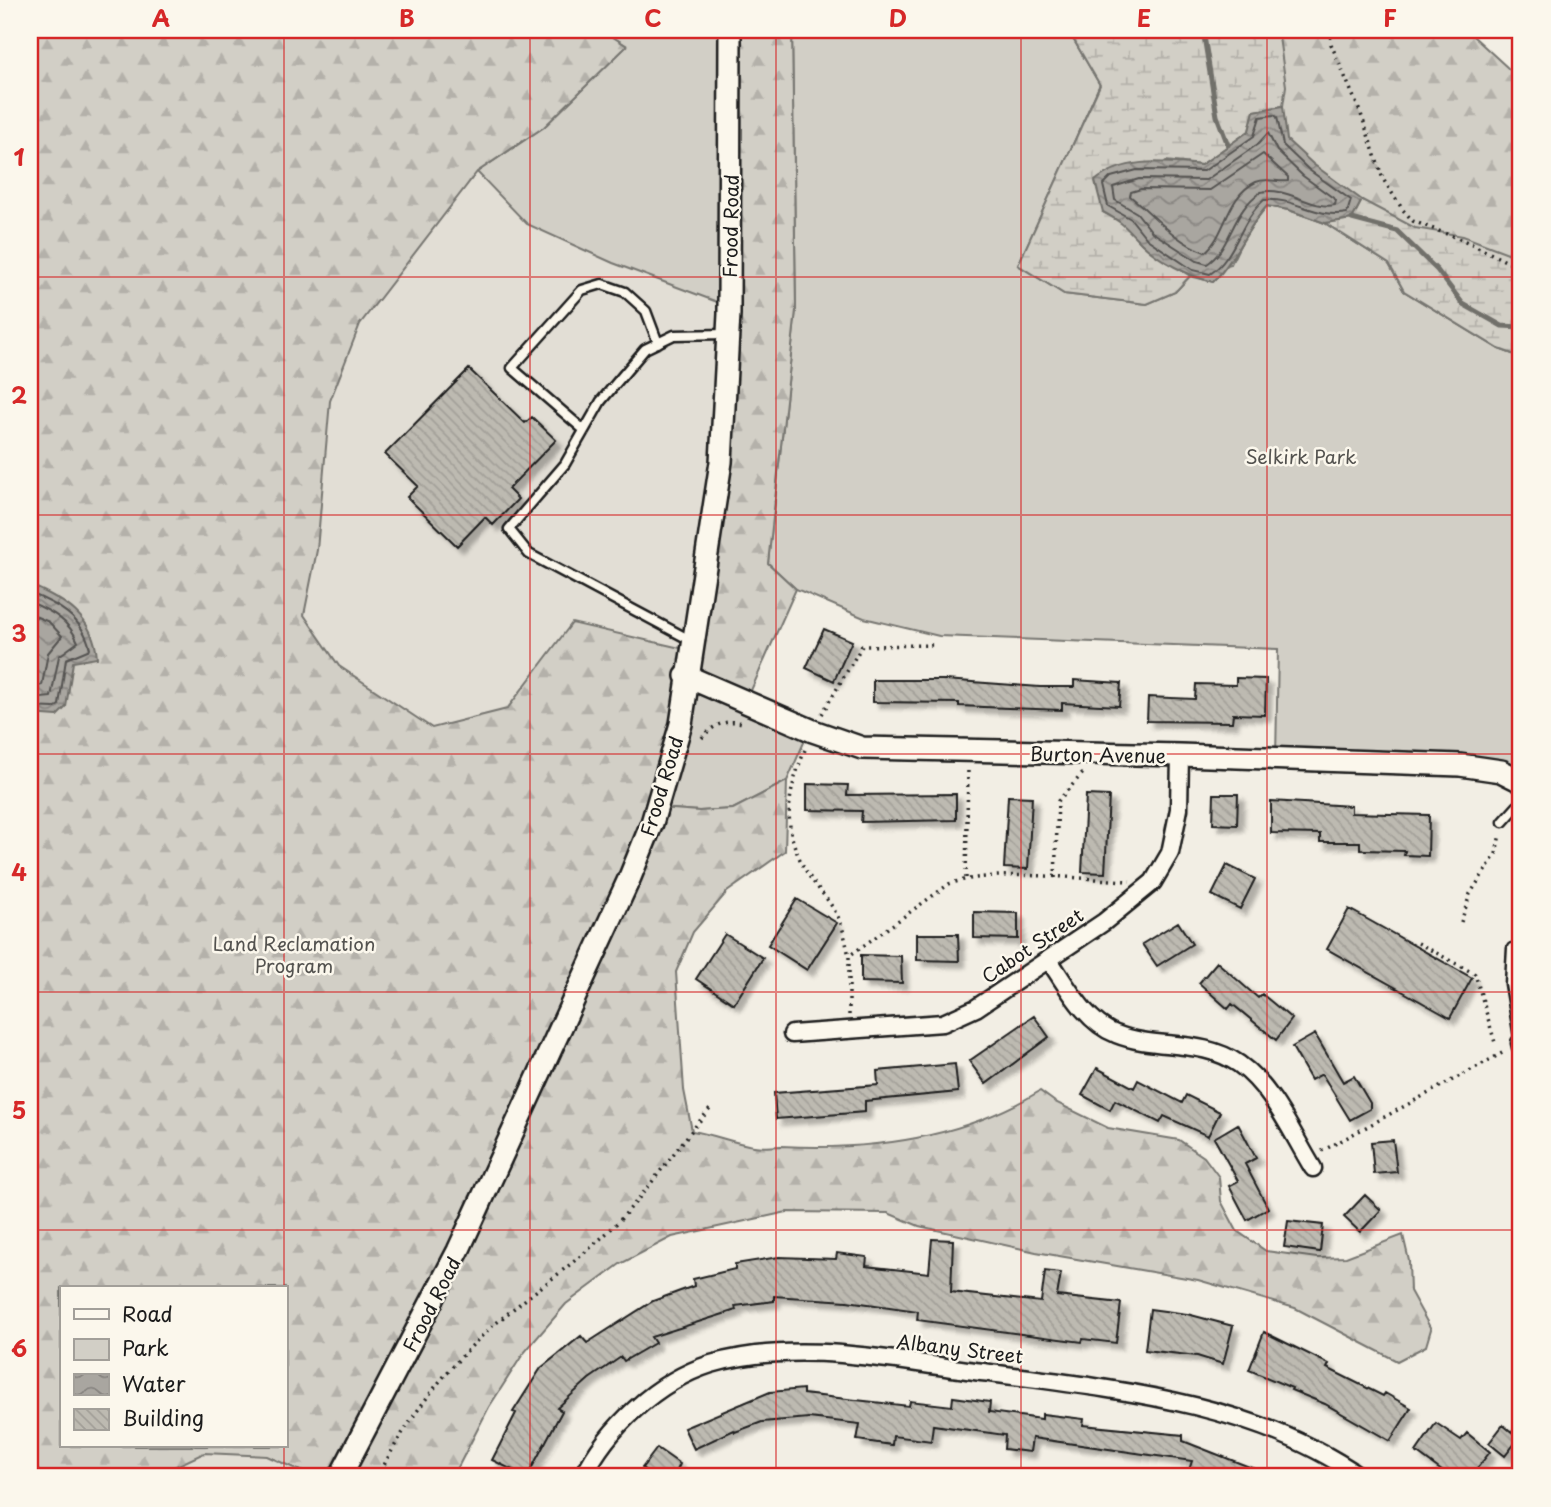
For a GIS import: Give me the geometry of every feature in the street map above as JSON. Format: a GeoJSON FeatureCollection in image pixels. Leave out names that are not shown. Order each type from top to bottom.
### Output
{"type":"FeatureCollection","features":[{"type":"Feature","properties":{"kind":"street","name":"Frood Road"},"geometry":{"type":"LineString","coordinates":[[340,1477],[458,1251],[630,877],[652,823],[681,724],[686,676],[721,462],[728,334],[730,30]]}},
{"type":"Feature","properties":{"kind":"street","name":"Burton Avenue"},"geometry":{"type":"LineString","coordinates":[[686,676],[809,740],[862,748],[892,751],[1180,755],[1460,765],[1501,771],[1521,781]]}},
{"type":"Feature","properties":{"kind":"street","name":"Cabot Street"},"geometry":{"type":"LineString","coordinates":[[792,1034],[943,1023],[976,1008],[1104,922],[1153,882],[1170,853],[1175,831],[1180,755]]}},
{"type":"Feature","properties":{"kind":"street"},"geometry":{"type":"LineString","coordinates":[[1049,960],[1080,1003],[1115,1034],[1207,1049],[1239,1064],[1270,1098],[1310,1164]]}},
{"type":"Feature","properties":{"kind":"street","name":"Albany Street"},"geometry":{"type":"LineString","coordinates":[[583,1477],[615,1429],[636,1409],[677,1380],[708,1365],[786,1353],[845,1355],[957,1369],[1128,1393],[1196,1406],[1300,1443],[1361,1477]]}},
{"type":"Feature","properties":{"kind":"lane"},"geometry":{"type":"LineString","coordinates":[[584,430],[512,368],[582,290],[602,284],[625,292],[646,311],[658,342]]}},
{"type":"Feature","properties":{"kind":"lane"},"geometry":{"type":"LineString","coordinates":[[692,641],[530,554],[509,529],[565,464],[601,401],[645,349],[674,335],[728,334]]}},
{"type":"Feature","properties":{"kind":"lane"},"geometry":{"type":"LineString","coordinates":[[1503,822],[1521,802]]}},
{"type":"Feature","properties":{"kind":"lane"},"geometry":{"type":"LineString","coordinates":[[1512,948],[1510,984],[1521,1045]]}},
{"type":"Feature","properties":{"kind":"path"},"geometry":{"type":"LineString","coordinates":[[1330,30],[1331,44],[1362,114],[1383,178],[1403,211],[1413,221],[1470,243],[1521,269]]}},
{"type":"Feature","properties":{"kind":"path"},"geometry":{"type":"LineString","coordinates":[[849,1031],[849,956],[839,918],[809,876],[791,840],[788,815],[791,784],[809,740],[851,659],[862,646],[936,645]]}},
{"type":"Feature","properties":{"kind":"path"},"geometry":{"type":"LineString","coordinates":[[966,878],[968,769]]}},
{"type":"Feature","properties":{"kind":"path"},"geometry":{"type":"LineString","coordinates":[[1055,878],[1058,801],[1084,772]]}},
{"type":"Feature","properties":{"kind":"path"},"geometry":{"type":"LineString","coordinates":[[1461,922],[1470,894],[1496,853],[1503,822]]}},
{"type":"Feature","properties":{"kind":"path"},"geometry":{"type":"LineString","coordinates":[[849,956],[936,892],[966,878],[1153,882]]}},
{"type":"Feature","properties":{"kind":"path"},"geometry":{"type":"LineString","coordinates":[[1418,943],[1475,974],[1496,1045]]}},
{"type":"Feature","properties":{"kind":"path"},"geometry":{"type":"LineString","coordinates":[[1310,1164],[1521,1045]]}},
{"type":"Feature","properties":{"kind":"path"},"geometry":{"type":"LineString","coordinates":[[378,1477],[410,1419],[441,1381],[499,1320],[559,1276],[613,1226],[710,1109]]}},
{"type":"Feature","properties":{"kind":"shaded area"},"geometry":{"type":"Polygon","coordinates":[[[477,172],[527,224],[613,263],[728,306],[725,371],[689,650],[572,624],[507,709],[432,728],[339,666],[304,615],[317,550],[330,401],[360,324],[477,172]]]}},
{"type":"Feature","properties":{"kind":"shaded area"},"geometry":{"type":"Polygon","coordinates":[[[203,1453],[267,1456],[314,1477],[165,1477],[172,1468],[203,1453]]]}},
{"type":"Feature","properties":{"kind":"green space","name":"Land Reclamation Program"},"geometry":{"type":"Polygon","coordinates":[[[30,30],[602,30],[627,46],[544,127],[477,172],[360,324],[330,401],[317,550],[304,615],[339,666],[432,728],[507,709],[572,623],[689,650],[720,461],[728,30],[792,30],[796,310],[768,563],[796,589],[745,704],[685,677],[647,807],[699,811],[733,809],[787,781],[785,851],[727,892],[693,932],[676,972],[684,1090],[692,1131],[761,1147],[882,1143],[915,1138],[980,1120],[1040,1091],[1055,1102],[1108,1128],[1179,1140],[1204,1157],[1219,1177],[1221,1201],[1237,1231],[1266,1251],[1317,1258],[1346,1257],[1403,1235],[1409,1261],[1410,1291],[1431,1329],[1426,1346],[1397,1361],[1295,1308],[1198,1280],[1036,1252],[919,1226],[888,1213],[787,1212],[672,1237],[620,1264],[566,1304],[523,1354],[489,1407],[453,1477],[314,1477],[267,1456],[204,1453],[172,1468],[165,1477],[44,1477],[30,1458],[30,30]]]}},
{"type":"Feature","properties":{"kind":"green space"},"geometry":{"type":"Polygon","coordinates":[[[602,30],[728,30],[728,306],[613,263],[527,224],[477,172],[544,127],[627,46],[602,30]]]}},
{"type":"Feature","properties":{"kind":"green space","name":"Selkirk Park"},"geometry":{"type":"Polygon","coordinates":[[[792,30],[1068,30],[1100,84],[1019,266],[1175,292],[1190,276],[1231,264],[1249,226],[1267,206],[1289,210],[1325,223],[1389,264],[1404,291],[1499,349],[1521,357],[1521,782],[1500,772],[1276,759],[1278,649],[939,636],[864,618],[796,589],[768,563],[796,310],[792,30]]]}},
{"type":"Feature","properties":{"kind":"green space"},"geometry":{"type":"Polygon","coordinates":[[[1068,30],[1472,30],[1473,36],[1521,80],[1521,357],[1499,349],[1404,291],[1389,264],[1325,223],[1289,210],[1267,206],[1213,282],[1190,276],[1175,292],[1147,304],[1064,294],[1018,265],[1100,85],[1068,30]]]}},
{"type":"Feature","properties":{"kind":"green space"},"geometry":{"type":"Polygon","coordinates":[[[1068,30],[1278,30],[1286,86],[1283,106],[1254,111],[1249,131],[1201,165],[1166,161],[1103,212],[1126,224],[1142,244],[1190,276],[1175,292],[1147,304],[1064,294],[1018,265],[1100,85],[1068,30]]]}},
{"type":"Feature","properties":{"kind":"green space"},"geometry":{"type":"Polygon","coordinates":[[[1362,200],[1415,228],[1463,236],[1521,258],[1521,357],[1499,349],[1404,291],[1389,264],[1325,223],[1352,219],[1362,200]]]}},
{"type":"Feature","properties":{"kind":"green space"},"geometry":{"type":"Polygon","coordinates":[[[684,677],[809,731],[787,781],[733,809],[699,811],[646,807],[684,677]]]}},
{"type":"Feature","properties":{"kind":"water"},"geometry":{"type":"Polygon","coordinates":[[[1283,106],[1287,140],[1313,164],[1362,200],[1352,219],[1325,223],[1289,210],[1267,206],[1213,282],[1165,262],[1120,223],[1103,212],[1095,181],[1107,173],[1132,164],[1201,165],[1249,131],[1254,111],[1283,106]]]}},
{"type":"Feature","properties":{"kind":"water"},"geometry":{"type":"Polygon","coordinates":[[[30,585],[55,597],[76,612],[90,631],[95,644],[97,658],[73,662],[66,707],[57,716],[30,714],[30,585]]]}},
{"type":"Feature","properties":{"kind":"building"},"geometry":{"type":"Polygon","coordinates":[[[469,369],[525,423],[532,417],[556,440],[508,489],[518,499],[493,525],[485,517],[457,546],[407,497],[418,486],[385,454],[469,369]]]}},
{"type":"Feature","properties":{"kind":"building"},"geometry":{"type":"Polygon","coordinates":[[[824,629],[852,641],[834,681],[806,668],[824,629]]]}},
{"type":"Feature","properties":{"kind":"building"},"geometry":{"type":"Polygon","coordinates":[[[1236,678],[1266,679],[1265,715],[1233,714],[1232,722],[1147,721],[1148,697],[1195,699],[1196,684],[1236,685],[1236,678]]]}},
{"type":"Feature","properties":{"kind":"building"},"geometry":{"type":"Polygon","coordinates":[[[873,680],[945,680],[1040,687],[1074,687],[1074,680],[1121,683],[1119,706],[1062,703],[1062,710],[959,706],[959,703],[873,702],[873,680]]]}},
{"type":"Feature","properties":{"kind":"building"},"geometry":{"type":"Polygon","coordinates":[[[807,784],[848,785],[847,795],[956,794],[956,820],[861,822],[862,811],[807,810],[807,784]]]}},
{"type":"Feature","properties":{"kind":"building"},"geometry":{"type":"Polygon","coordinates":[[[1214,794],[1238,794],[1237,825],[1213,824],[1214,794]]]}},
{"type":"Feature","properties":{"kind":"building"},"geometry":{"type":"Polygon","coordinates":[[[1086,795],[1109,796],[1105,873],[1082,872],[1086,795]]]}},
{"type":"Feature","properties":{"kind":"building"},"geometry":{"type":"Polygon","coordinates":[[[1008,796],[1032,797],[1028,869],[1004,868],[1008,796]]]}},
{"type":"Feature","properties":{"kind":"building"},"geometry":{"type":"Polygon","coordinates":[[[1271,801],[1351,806],[1351,813],[1429,815],[1428,856],[1404,855],[1405,851],[1360,850],[1360,842],[1320,842],[1320,834],[1271,833],[1271,801]]]}},
{"type":"Feature","properties":{"kind":"building"},"geometry":{"type":"Polygon","coordinates":[[[1227,865],[1255,879],[1240,909],[1212,895],[1227,865]]]}},
{"type":"Feature","properties":{"kind":"building"},"geometry":{"type":"Polygon","coordinates":[[[797,899],[837,923],[807,970],[768,945],[797,899]]]}},
{"type":"Feature","properties":{"kind":"building"},"geometry":{"type":"Polygon","coordinates":[[[1349,909],[1472,978],[1450,1018],[1327,949],[1349,909]]]}},
{"type":"Feature","properties":{"kind":"building"},"geometry":{"type":"Polygon","coordinates":[[[974,912],[1018,913],[1018,939],[974,938],[974,912]]]}},
{"type":"Feature","properties":{"kind":"building"},"geometry":{"type":"Polygon","coordinates":[[[1178,922],[1192,944],[1157,966],[1142,944],[1178,922]]]}},
{"type":"Feature","properties":{"kind":"building"},"geometry":{"type":"Polygon","coordinates":[[[725,934],[763,958],[734,1004],[696,979],[725,934]]]}},
{"type":"Feature","properties":{"kind":"building"},"geometry":{"type":"Polygon","coordinates":[[[917,934],[958,934],[959,961],[917,960],[917,934]]]}},
{"type":"Feature","properties":{"kind":"building"},"geometry":{"type":"Polygon","coordinates":[[[861,955],[901,956],[902,983],[861,982],[861,955]]]}},
{"type":"Feature","properties":{"kind":"building"},"geometry":{"type":"Polygon","coordinates":[[[1217,962],[1258,998],[1262,994],[1292,1019],[1276,1040],[1232,1004],[1228,1009],[1199,983],[1217,962]]]}},
{"type":"Feature","properties":{"kind":"building"},"geometry":{"type":"Polygon","coordinates":[[[1034,1016],[1049,1037],[986,1084],[969,1061],[1034,1016]]]}},
{"type":"Feature","properties":{"kind":"building"},"geometry":{"type":"Polygon","coordinates":[[[1315,1034],[1343,1082],[1354,1076],[1370,1103],[1370,1109],[1350,1120],[1322,1074],[1311,1080],[1292,1047],[1315,1034]]]}},
{"type":"Feature","properties":{"kind":"building"},"geometry":{"type":"Polygon","coordinates":[[[955,1064],[958,1092],[865,1101],[865,1112],[776,1119],[774,1093],[878,1085],[877,1071],[955,1064]]]}},
{"type":"Feature","properties":{"kind":"building"},"geometry":{"type":"Polygon","coordinates":[[[1097,1068],[1134,1088],[1138,1080],[1182,1103],[1186,1095],[1220,1112],[1208,1136],[1164,1116],[1160,1123],[1115,1100],[1110,1110],[1082,1095],[1097,1068]]]}},
{"type":"Feature","properties":{"kind":"building"},"geometry":{"type":"Polygon","coordinates":[[[1238,1124],[1256,1158],[1245,1164],[1268,1208],[1247,1220],[1229,1186],[1238,1181],[1214,1138],[1238,1124]]]}},
{"type":"Feature","properties":{"kind":"building"},"geometry":{"type":"Polygon","coordinates":[[[1393,1140],[1397,1172],[1374,1174],[1371,1142],[1393,1140]]]}},
{"type":"Feature","properties":{"kind":"building"},"geometry":{"type":"Polygon","coordinates":[[[1365,1195],[1381,1210],[1360,1232],[1344,1217],[1365,1195]]]}},
{"type":"Feature","properties":{"kind":"building"},"geometry":{"type":"Polygon","coordinates":[[[1288,1221],[1323,1225],[1320,1252],[1284,1247],[1288,1221]]]}},
{"type":"Feature","properties":{"kind":"building"},"geometry":{"type":"Polygon","coordinates":[[[932,1239],[953,1240],[951,1292],[1041,1302],[1045,1271],[1061,1273],[1057,1296],[1121,1303],[1116,1343],[1083,1339],[1082,1342],[917,1320],[918,1311],[847,1301],[774,1296],[774,1301],[735,1306],[736,1310],[651,1337],[655,1343],[624,1361],[621,1357],[589,1379],[557,1408],[562,1411],[527,1477],[492,1460],[516,1413],[513,1412],[541,1368],[581,1336],[587,1343],[653,1301],[694,1286],[693,1279],[735,1269],[735,1264],[779,1257],[836,1259],[837,1253],[867,1257],[866,1266],[929,1273],[932,1239]]]}},
{"type":"Feature","properties":{"kind":"building"},"geometry":{"type":"Polygon","coordinates":[[[1150,1309],[1187,1314],[1233,1326],[1223,1364],[1197,1356],[1145,1350],[1150,1309]]]}},
{"type":"Feature","properties":{"kind":"building"},"geometry":{"type":"Polygon","coordinates":[[[1264,1332],[1329,1364],[1327,1368],[1383,1396],[1385,1393],[1411,1408],[1390,1441],[1325,1404],[1249,1370],[1264,1332]]]}},
{"type":"Feature","properties":{"kind":"building"},"geometry":{"type":"Polygon","coordinates":[[[803,1389],[803,1394],[909,1406],[910,1401],[952,1406],[953,1397],[990,1402],[989,1412],[1042,1419],[1042,1414],[1084,1419],[1083,1425],[1183,1435],[1183,1441],[1275,1477],[1208,1477],[1189,1470],[1192,1461],[1032,1438],[1030,1452],[1004,1449],[1005,1435],[933,1425],[931,1441],[893,1436],[892,1445],[857,1440],[860,1424],[809,1418],[762,1422],[735,1432],[734,1430],[694,1449],[684,1428],[770,1392],[803,1389]]]}},
{"type":"Feature","properties":{"kind":"building"},"geometry":{"type":"Polygon","coordinates":[[[1436,1423],[1461,1440],[1467,1433],[1490,1452],[1470,1477],[1450,1477],[1416,1452],[1436,1423]]]}},
{"type":"Feature","properties":{"kind":"building"},"geometry":{"type":"Polygon","coordinates":[[[1503,1425],[1519,1438],[1505,1456],[1489,1443],[1503,1425]]]}},
{"type":"Feature","properties":{"kind":"building"},"geometry":{"type":"Polygon","coordinates":[[[657,1448],[680,1464],[674,1477],[654,1477],[642,1468],[657,1448]]]}},
{"type":"Feature","properties":{"kind":"waterway"},"geometry":{"type":"LineString","coordinates":[[1203,30],[1217,116],[1228,145]]}},
{"type":"Feature","properties":{"kind":"waterway"},"geometry":{"type":"LineString","coordinates":[[1352,219],[1397,231],[1437,270],[1463,304],[1502,326],[1521,327]]}}]}
